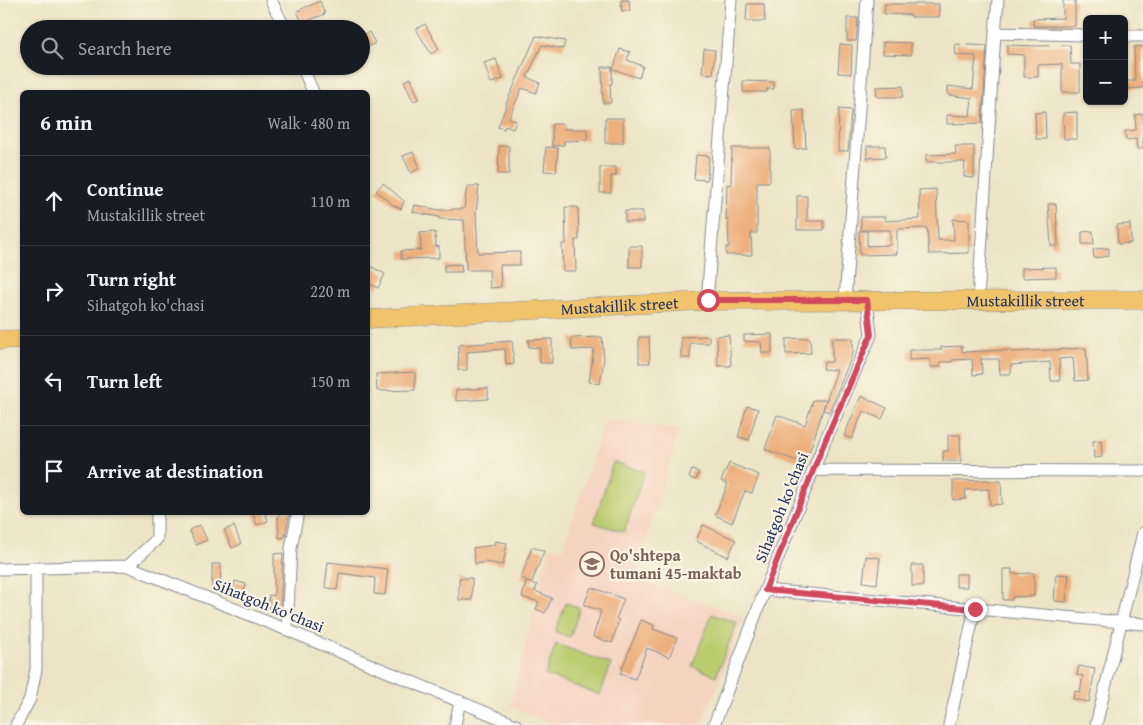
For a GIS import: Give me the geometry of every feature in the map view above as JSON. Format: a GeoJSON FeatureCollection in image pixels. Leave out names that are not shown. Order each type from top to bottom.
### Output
{"type":"FeatureCollection","features":[{"type":"Feature","properties":{"kind":"main road","name":"Mustakillik street"},"geometry":{"type":"LineString","coordinates":[[370,319],[708,300],[1143,300]]}},
{"type":"Feature","properties":{"kind":"main road"},"geometry":{"type":"LineString","coordinates":[[0,340],[20,339]]}},
{"type":"Feature","properties":{"kind":"street"},"geometry":{"type":"LineString","coordinates":[[272,0],[280,20]]}},
{"type":"Feature","properties":{"kind":"street"},"geometry":{"type":"LineString","coordinates":[[708,300],[731,0]]}},
{"type":"Feature","properties":{"kind":"street"},"geometry":{"type":"LineString","coordinates":[[845,300],[867,0]]}},
{"type":"Feature","properties":{"kind":"street"},"geometry":{"type":"LineString","coordinates":[[978,300],[998,0]]}},
{"type":"Feature","properties":{"kind":"street"},"geometry":{"type":"LineString","coordinates":[[995,33],[1083,35]]}},
{"type":"Feature","properties":{"kind":"street"},"geometry":{"type":"LineString","coordinates":[[1128,36],[1143,36]]}},
{"type":"Feature","properties":{"kind":"street"},"geometry":{"type":"LineString","coordinates":[[306,75],[313,90]]}},
{"type":"Feature","properties":{"kind":"street","name":"Sihatgoh ko'chasi"},"geometry":{"type":"LineString","coordinates":[[714,725],[813,470],[871,335],[867,300]]}},
{"type":"Feature","properties":{"kind":"street"},"geometry":{"type":"LineString","coordinates":[[813,470],[1143,471]]}},
{"type":"Feature","properties":{"kind":"street"},"geometry":{"type":"LineString","coordinates":[[128,566],[157,538],[156,515]]}},
{"type":"Feature","properties":{"kind":"street"},"geometry":{"type":"LineString","coordinates":[[287,630],[291,548],[297,515]]}},
{"type":"Feature","properties":{"kind":"street"},"geometry":{"type":"LineString","coordinates":[[1096,725],[1143,533]]}},
{"type":"Feature","properties":{"kind":"street","name":"Sihatgoh ko'chasi"},"geometry":{"type":"LineString","coordinates":[[0,569],[128,566],[516,725]]}},
{"type":"Feature","properties":{"kind":"street"},"geometry":{"type":"LineString","coordinates":[[16,725],[30,698],[36,669],[36,568]]}},
{"type":"Feature","properties":{"kind":"street"},"geometry":{"type":"LineString","coordinates":[[765,590],[1143,624]]}},
{"type":"Feature","properties":{"kind":"street"},"geometry":{"type":"LineString","coordinates":[[949,725],[975,609]]}},
{"type":"Feature","properties":{"kind":"street"},"geometry":{"type":"LineString","coordinates":[[455,725],[460,701]]}},
{"type":"Feature","properties":{"kind":"shaded area","name":"Qo'shtepa tumani 45-maktab"},"geometry":{"type":"Polygon","coordinates":[[[605,419],[679,430],[635,578],[744,617],[702,725],[555,725],[510,707],[550,546],[563,550],[605,419]]]}},
{"type":"Feature","properties":{"kind":"green space"},"geometry":{"type":"Polygon","coordinates":[[[613,462],[644,472],[624,532],[594,523],[613,462]]]}},
{"type":"Feature","properties":{"kind":"green space"},"geometry":{"type":"Polygon","coordinates":[[[566,603],[580,608],[570,637],[555,632],[566,603]]]}},
{"type":"Feature","properties":{"kind":"green space"},"geometry":{"type":"Polygon","coordinates":[[[712,614],[737,623],[716,676],[692,666],[712,614]]]}},
{"type":"Feature","properties":{"kind":"green space"},"geometry":{"type":"Polygon","coordinates":[[[556,644],[611,664],[600,695],[545,675],[556,644]]]}},
{"type":"Feature","properties":{"kind":"building"},"geometry":{"type":"Polygon","coordinates":[[[621,0],[629,0],[630,11],[622,11],[621,0]]]}},
{"type":"Feature","properties":{"kind":"building"},"geometry":{"type":"Polygon","coordinates":[[[1063,0],[1075,0],[1075,26],[1033,26],[1033,19],[1063,18],[1063,0]]]}},
{"type":"Feature","properties":{"kind":"building"},"geometry":{"type":"Polygon","coordinates":[[[320,1],[325,14],[310,20],[301,20],[297,11],[320,1]]]}},
{"type":"Feature","properties":{"kind":"building"},"geometry":{"type":"Polygon","coordinates":[[[747,4],[764,4],[765,21],[746,21],[747,4]]]}},
{"type":"Feature","properties":{"kind":"building"},"geometry":{"type":"Polygon","coordinates":[[[885,4],[939,4],[939,17],[911,17],[911,15],[884,14],[885,4]]]}},
{"type":"Feature","properties":{"kind":"building"},"geometry":{"type":"Polygon","coordinates":[[[847,18],[858,18],[856,41],[847,41],[847,18]]]}},
{"type":"Feature","properties":{"kind":"building"},"geometry":{"type":"Polygon","coordinates":[[[425,24],[439,49],[431,54],[416,29],[425,24]]]}},
{"type":"Feature","properties":{"kind":"building"},"geometry":{"type":"Polygon","coordinates":[[[370,34],[375,43],[370,46],[370,34]]]}},
{"type":"Feature","properties":{"kind":"building"},"geometry":{"type":"Polygon","coordinates":[[[536,36],[565,41],[563,49],[542,45],[527,77],[540,83],[536,93],[522,88],[509,118],[516,121],[513,129],[505,126],[504,129],[498,127],[506,104],[536,36]]]}},
{"type":"Feature","properties":{"kind":"building"},"geometry":{"type":"Polygon","coordinates":[[[883,42],[911,43],[911,55],[883,54],[883,42]]]}},
{"type":"Feature","properties":{"kind":"building"},"geometry":{"type":"Polygon","coordinates":[[[840,44],[852,45],[851,74],[838,73],[840,44]]]}},
{"type":"Feature","properties":{"kind":"building"},"geometry":{"type":"Polygon","coordinates":[[[955,44],[987,46],[982,123],[947,124],[947,115],[970,116],[972,98],[948,95],[948,86],[973,89],[976,56],[956,55],[955,44]]]}},
{"type":"Feature","properties":{"kind":"building"},"geometry":{"type":"Polygon","coordinates":[[[1007,45],[1070,45],[1071,64],[1080,64],[1080,92],[1062,92],[1062,64],[1038,65],[1038,77],[1024,77],[1024,55],[1007,54],[1007,45]]]}},
{"type":"Feature","properties":{"kind":"building"},"geometry":{"type":"Polygon","coordinates":[[[1143,46],[1143,88],[1128,89],[1128,81],[1135,81],[1134,47],[1143,46]]]}},
{"type":"Feature","properties":{"kind":"building"},"geometry":{"type":"Polygon","coordinates":[[[620,49],[630,52],[627,60],[643,66],[639,78],[613,69],[620,49]]]}},
{"type":"Feature","properties":{"kind":"building"},"geometry":{"type":"Polygon","coordinates":[[[704,49],[715,50],[713,74],[702,73],[704,49]]]}},
{"type":"Feature","properties":{"kind":"building"},"geometry":{"type":"Polygon","coordinates":[[[496,59],[503,79],[491,83],[484,63],[496,59]]]}},
{"type":"Feature","properties":{"kind":"building"},"geometry":{"type":"Polygon","coordinates":[[[602,67],[612,67],[612,84],[610,84],[611,103],[603,103],[602,67]]]}},
{"type":"Feature","properties":{"kind":"building"},"geometry":{"type":"Polygon","coordinates":[[[411,78],[419,99],[413,101],[404,81],[411,78]]]}},
{"type":"Feature","properties":{"kind":"building"},"geometry":{"type":"Polygon","coordinates":[[[743,81],[774,82],[774,89],[767,89],[767,92],[743,92],[743,81]]]}},
{"type":"Feature","properties":{"kind":"building"},"geometry":{"type":"Polygon","coordinates":[[[903,86],[903,97],[877,97],[876,87],[903,86]]]}},
{"type":"Feature","properties":{"kind":"building"},"geometry":{"type":"Polygon","coordinates":[[[839,109],[851,110],[848,151],[838,151],[839,109]]]}},
{"type":"Feature","properties":{"kind":"building"},"geometry":{"type":"Polygon","coordinates":[[[804,110],[806,148],[795,149],[793,111],[804,110]]]}},
{"type":"Feature","properties":{"kind":"building"},"geometry":{"type":"Polygon","coordinates":[[[1045,112],[1046,139],[1036,139],[1035,113],[1045,112]]]}},
{"type":"Feature","properties":{"kind":"building"},"geometry":{"type":"Polygon","coordinates":[[[1077,112],[1077,139],[1064,139],[1063,113],[1077,112]]]}},
{"type":"Feature","properties":{"kind":"building"},"geometry":{"type":"Polygon","coordinates":[[[1143,114],[1143,149],[1137,149],[1136,139],[1126,140],[1125,131],[1136,130],[1135,115],[1143,114]]]}},
{"type":"Feature","properties":{"kind":"building"},"geometry":{"type":"Polygon","coordinates":[[[605,118],[623,118],[623,143],[605,143],[605,118]]]}},
{"type":"Feature","properties":{"kind":"building"},"geometry":{"type":"Polygon","coordinates":[[[552,124],[564,124],[564,129],[587,129],[587,140],[564,141],[564,145],[552,146],[552,124]]]}},
{"type":"Feature","properties":{"kind":"building"},"geometry":{"type":"Polygon","coordinates":[[[499,146],[509,146],[509,174],[498,174],[499,146]]]}},
{"type":"Feature","properties":{"kind":"building"},"geometry":{"type":"Polygon","coordinates":[[[867,146],[885,146],[886,157],[867,158],[867,146]]]}},
{"type":"Feature","properties":{"kind":"building"},"geometry":{"type":"Polygon","coordinates":[[[955,146],[974,146],[974,178],[964,177],[965,162],[926,162],[926,155],[956,154],[955,146]]]}},
{"type":"Feature","properties":{"kind":"building"},"geometry":{"type":"Polygon","coordinates":[[[546,147],[558,148],[556,172],[544,171],[546,147]]]}},
{"type":"Feature","properties":{"kind":"building"},"geometry":{"type":"Polygon","coordinates":[[[732,148],[770,148],[770,182],[757,182],[757,233],[751,233],[752,255],[726,255],[726,247],[729,247],[728,220],[726,220],[727,184],[731,185],[732,148]]]}},
{"type":"Feature","properties":{"kind":"building"},"geometry":{"type":"Polygon","coordinates":[[[413,152],[420,168],[411,173],[403,156],[413,152]]]}},
{"type":"Feature","properties":{"kind":"building"},"geometry":{"type":"Polygon","coordinates":[[[696,155],[709,156],[707,180],[694,179],[696,155]]]}},
{"type":"Feature","properties":{"kind":"building"},"geometry":{"type":"Polygon","coordinates":[[[600,167],[616,167],[616,176],[611,176],[611,193],[600,193],[600,167]]]}},
{"type":"Feature","properties":{"kind":"building"},"geometry":{"type":"Polygon","coordinates":[[[383,183],[404,201],[401,209],[376,191],[383,183]]]}},
{"type":"Feature","properties":{"kind":"building"},"geometry":{"type":"Polygon","coordinates":[[[467,186],[479,186],[476,213],[478,253],[520,252],[520,265],[500,265],[501,287],[490,288],[489,270],[466,270],[464,220],[439,219],[439,217],[413,212],[415,205],[439,210],[464,209],[467,186]]]}},
{"type":"Feature","properties":{"kind":"building"},"geometry":{"type":"Polygon","coordinates":[[[936,189],[938,240],[954,240],[953,219],[969,220],[969,253],[929,254],[927,228],[897,229],[897,254],[860,255],[859,231],[867,231],[867,246],[890,245],[890,230],[861,230],[861,217],[885,217],[885,221],[920,219],[919,190],[936,189]]]}},
{"type":"Feature","properties":{"kind":"building"},"geometry":{"type":"Polygon","coordinates":[[[797,196],[807,196],[807,221],[824,221],[824,230],[797,230],[797,196]]]}},
{"type":"Feature","properties":{"kind":"building"},"geometry":{"type":"Polygon","coordinates":[[[1048,204],[1056,204],[1058,246],[1051,246],[1048,204]]]}},
{"type":"Feature","properties":{"kind":"building"},"geometry":{"type":"Polygon","coordinates":[[[565,207],[578,207],[579,240],[575,240],[576,271],[563,271],[562,244],[566,244],[565,207]]]}},
{"type":"Feature","properties":{"kind":"building"},"geometry":{"type":"Polygon","coordinates":[[[625,211],[643,211],[643,222],[625,222],[625,211]]]}},
{"type":"Feature","properties":{"kind":"building"},"geometry":{"type":"Polygon","coordinates":[[[1130,224],[1131,243],[1118,244],[1117,225],[1130,224]]]}},
{"type":"Feature","properties":{"kind":"building"},"geometry":{"type":"Polygon","coordinates":[[[1093,231],[1094,244],[1082,244],[1082,232],[1093,231]]]}},
{"type":"Feature","properties":{"kind":"building"},"geometry":{"type":"Polygon","coordinates":[[[435,232],[436,247],[439,246],[439,258],[401,259],[401,251],[421,250],[420,233],[435,232]]]}},
{"type":"Feature","properties":{"kind":"building"},"geometry":{"type":"Polygon","coordinates":[[[629,246],[642,246],[642,267],[629,267],[629,246]]]}},
{"type":"Feature","properties":{"kind":"building"},"geometry":{"type":"Polygon","coordinates":[[[1109,248],[1109,256],[1094,258],[1093,249],[1109,248]]]}},
{"type":"Feature","properties":{"kind":"building"},"geometry":{"type":"Polygon","coordinates":[[[461,264],[462,272],[444,272],[444,265],[461,264]]]}},
{"type":"Feature","properties":{"kind":"building"},"geometry":{"type":"Polygon","coordinates":[[[372,267],[385,274],[378,288],[370,284],[372,267]]]}},
{"type":"Feature","properties":{"kind":"building"},"geometry":{"type":"Polygon","coordinates":[[[1056,267],[1056,277],[1022,278],[1022,268],[1056,267]]]}},
{"type":"Feature","properties":{"kind":"building"},"geometry":{"type":"Polygon","coordinates":[[[772,334],[772,353],[762,353],[761,342],[744,341],[744,335],[772,334]]]}},
{"type":"Feature","properties":{"kind":"building"},"geometry":{"type":"Polygon","coordinates":[[[729,335],[731,366],[718,366],[717,336],[729,335]]]}},
{"type":"Feature","properties":{"kind":"building"},"geometry":{"type":"Polygon","coordinates":[[[709,336],[709,343],[690,343],[690,358],[681,358],[681,337],[709,336]]]}},
{"type":"Feature","properties":{"kind":"building"},"geometry":{"type":"Polygon","coordinates":[[[602,337],[604,359],[600,384],[589,382],[594,349],[572,350],[571,338],[602,337]]]}},
{"type":"Feature","properties":{"kind":"building"},"geometry":{"type":"Polygon","coordinates":[[[639,337],[649,337],[650,363],[639,363],[639,337]]]}},
{"type":"Feature","properties":{"kind":"building"},"geometry":{"type":"Polygon","coordinates":[[[810,338],[811,353],[786,354],[786,339],[810,338]]]}},
{"type":"Feature","properties":{"kind":"building"},"geometry":{"type":"Polygon","coordinates":[[[832,338],[853,338],[853,353],[829,412],[823,410],[837,370],[823,369],[824,362],[832,362],[832,338]]]}},
{"type":"Feature","properties":{"kind":"building"},"geometry":{"type":"Polygon","coordinates":[[[552,339],[552,363],[540,363],[540,348],[529,347],[528,340],[552,339]]]}},
{"type":"Feature","properties":{"kind":"building"},"geometry":{"type":"Polygon","coordinates":[[[512,341],[514,364],[506,365],[505,349],[467,352],[467,370],[458,370],[459,345],[512,341]]]}},
{"type":"Feature","properties":{"kind":"building"},"geometry":{"type":"Polygon","coordinates":[[[962,346],[962,352],[1010,350],[1011,352],[1086,348],[1088,380],[1075,381],[1073,358],[1059,359],[1060,381],[1051,381],[1050,362],[1011,365],[1011,374],[1000,374],[999,359],[981,359],[982,374],[973,375],[972,359],[940,362],[940,367],[931,367],[930,359],[909,360],[909,350],[941,350],[941,347],[962,346]]]}},
{"type":"Feature","properties":{"kind":"building"},"geometry":{"type":"Polygon","coordinates":[[[415,372],[415,390],[377,391],[376,374],[415,372]]]}},
{"type":"Feature","properties":{"kind":"building"},"geometry":{"type":"Polygon","coordinates":[[[488,388],[488,399],[456,401],[456,390],[488,388]]]}},
{"type":"Feature","properties":{"kind":"building"},"geometry":{"type":"Polygon","coordinates":[[[861,396],[887,408],[882,419],[863,411],[852,439],[844,436],[861,396]]]}},
{"type":"Feature","properties":{"kind":"building"},"geometry":{"type":"Polygon","coordinates":[[[813,400],[826,400],[805,464],[765,449],[777,415],[805,425],[813,400]]]}},
{"type":"Feature","properties":{"kind":"building"},"geometry":{"type":"Polygon","coordinates":[[[747,406],[758,409],[749,440],[738,437],[747,406]]]}},
{"type":"Feature","properties":{"kind":"building"},"geometry":{"type":"Polygon","coordinates":[[[948,435],[960,435],[961,461],[943,461],[943,451],[948,451],[948,435]]]}},
{"type":"Feature","properties":{"kind":"building"},"geometry":{"type":"Polygon","coordinates":[[[1101,440],[1102,457],[1094,458],[1093,441],[1101,440]]]}},
{"type":"Feature","properties":{"kind":"building"},"geometry":{"type":"Polygon","coordinates":[[[729,463],[759,475],[752,493],[745,491],[732,523],[715,515],[728,484],[721,481],[729,463]]]}},
{"type":"Feature","properties":{"kind":"building"},"geometry":{"type":"Polygon","coordinates":[[[692,470],[699,472],[696,480],[689,478],[692,470]]]}},
{"type":"Feature","properties":{"kind":"building"},"geometry":{"type":"Polygon","coordinates":[[[953,481],[1001,481],[1002,504],[990,505],[989,489],[965,490],[966,499],[953,500],[953,481]]]}},
{"type":"Feature","properties":{"kind":"building"},"geometry":{"type":"Polygon","coordinates":[[[253,515],[266,515],[268,521],[257,525],[253,515]]]}},
{"type":"Feature","properties":{"kind":"building"},"geometry":{"type":"Polygon","coordinates":[[[279,515],[289,515],[285,537],[279,538],[279,515]]]}},
{"type":"Feature","properties":{"kind":"building"},"geometry":{"type":"Polygon","coordinates":[[[200,525],[207,540],[196,545],[189,530],[200,525]]]}},
{"type":"Feature","properties":{"kind":"building"},"geometry":{"type":"Polygon","coordinates":[[[703,525],[736,540],[728,557],[696,541],[703,525]]]}},
{"type":"Feature","properties":{"kind":"building"},"geometry":{"type":"Polygon","coordinates":[[[234,526],[241,544],[232,548],[224,530],[234,526]]]}},
{"type":"Feature","properties":{"kind":"building"},"geometry":{"type":"Polygon","coordinates":[[[495,541],[507,543],[503,565],[485,562],[475,564],[473,548],[494,545],[495,541]]]}},
{"type":"Feature","properties":{"kind":"building"},"geometry":{"type":"Polygon","coordinates":[[[532,547],[544,551],[532,582],[521,578],[532,547]]]}},
{"type":"Feature","properties":{"kind":"building"},"geometry":{"type":"Polygon","coordinates":[[[283,553],[280,613],[268,612],[269,595],[274,596],[274,554],[283,553]]]}},
{"type":"Feature","properties":{"kind":"building"},"geometry":{"type":"Polygon","coordinates":[[[866,556],[880,558],[877,584],[863,582],[866,556]]]}},
{"type":"Feature","properties":{"kind":"building"},"geometry":{"type":"Polygon","coordinates":[[[328,562],[388,569],[385,595],[374,594],[375,578],[339,573],[337,590],[325,587],[328,562]]]}},
{"type":"Feature","properties":{"kind":"building"},"geometry":{"type":"Polygon","coordinates":[[[212,564],[221,564],[220,591],[212,591],[212,564]]]}},
{"type":"Feature","properties":{"kind":"building"},"geometry":{"type":"Polygon","coordinates":[[[912,565],[923,565],[923,586],[912,586],[912,565]]]}},
{"type":"Feature","properties":{"kind":"building"},"geometry":{"type":"Polygon","coordinates":[[[1003,569],[1012,569],[1012,574],[1034,573],[1034,596],[1012,597],[1012,600],[1003,600],[1003,569]]]}},
{"type":"Feature","properties":{"kind":"building"},"geometry":{"type":"Polygon","coordinates":[[[956,574],[967,574],[967,587],[956,587],[956,574]]]}},
{"type":"Feature","properties":{"kind":"building"},"geometry":{"type":"Polygon","coordinates":[[[1056,574],[1069,575],[1066,602],[1054,601],[1056,574]]]}},
{"type":"Feature","properties":{"kind":"building"},"geometry":{"type":"Polygon","coordinates":[[[459,578],[472,578],[472,600],[459,600],[459,578]]]}},
{"type":"Feature","properties":{"kind":"building"},"geometry":{"type":"Polygon","coordinates":[[[235,581],[246,584],[242,598],[231,595],[235,581]]]}},
{"type":"Feature","properties":{"kind":"building"},"geometry":{"type":"Polygon","coordinates":[[[526,582],[537,585],[535,591],[552,598],[545,613],[536,609],[539,602],[522,597],[526,582]]]}},
{"type":"Feature","properties":{"kind":"building"},"geometry":{"type":"Polygon","coordinates":[[[591,587],[624,599],[616,619],[619,620],[612,643],[593,637],[601,611],[584,605],[591,587]]]}},
{"type":"Feature","properties":{"kind":"building"},"geometry":{"type":"Polygon","coordinates":[[[641,620],[654,625],[653,629],[677,638],[669,657],[647,648],[635,679],[620,674],[641,620]]]}},
{"type":"Feature","properties":{"kind":"building"},"geometry":{"type":"Polygon","coordinates":[[[1079,666],[1095,669],[1089,702],[1073,699],[1075,691],[1080,692],[1083,676],[1077,675],[1079,666]]]}},
{"type":"Feature","properties":{"kind":"place","name":"Qo'shtepa tumani 45-maktab"},"geometry":{"type":"Point","coordinates":[592,564]}},
{"type":"Feature","properties":{"kind":"route"},"geometry":{"type":"LineString","coordinates":[[708,300],[867,300],[871,335],[825,441],[765,590],[975,609]]}}]}
